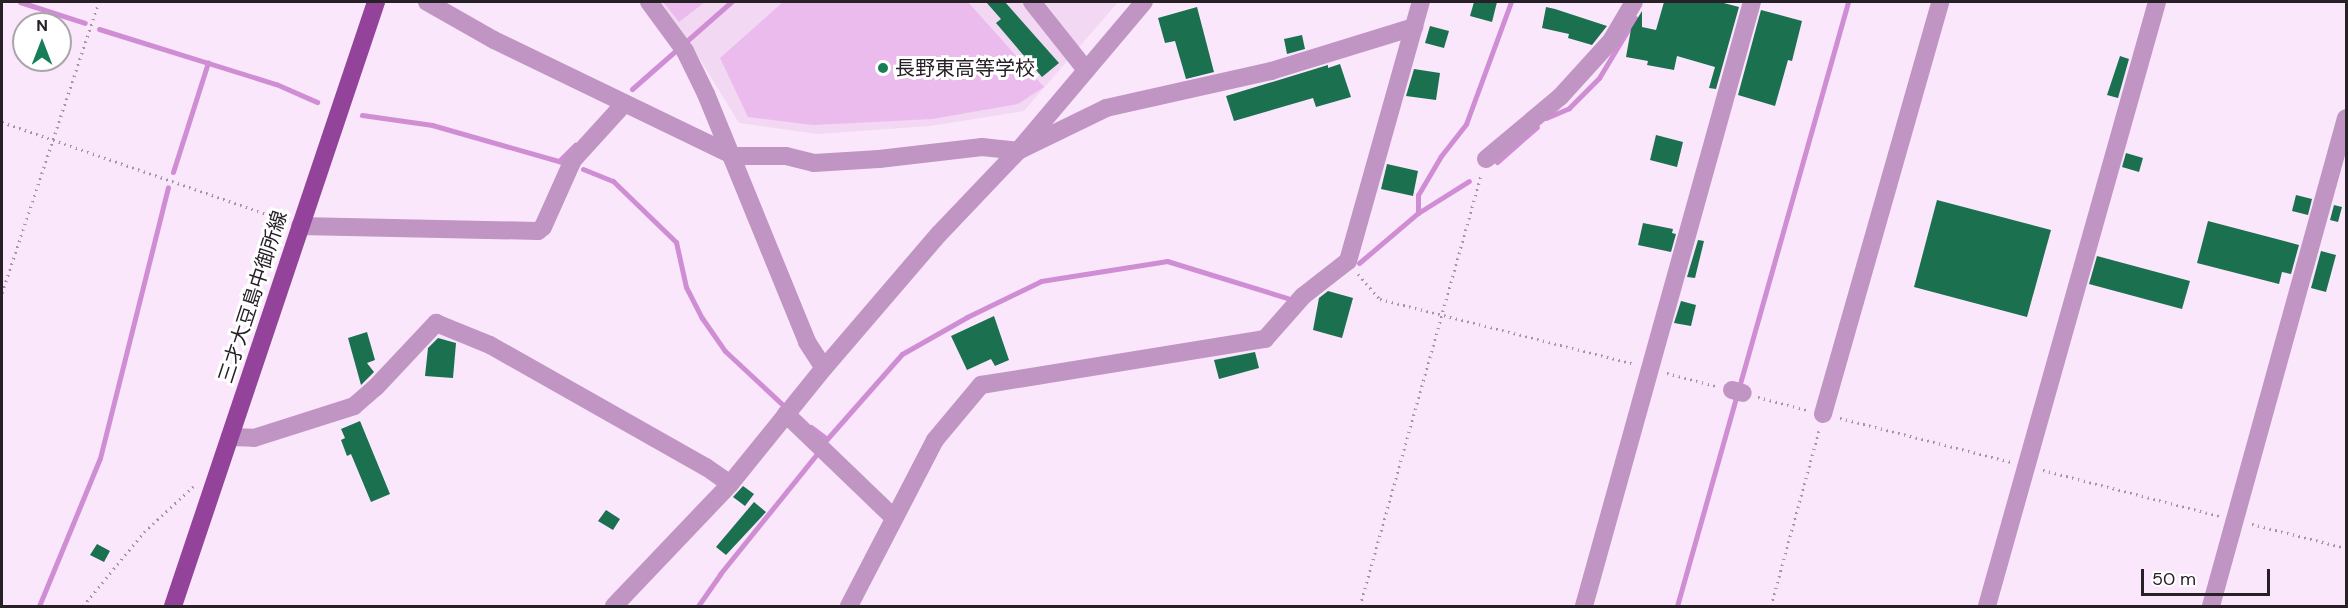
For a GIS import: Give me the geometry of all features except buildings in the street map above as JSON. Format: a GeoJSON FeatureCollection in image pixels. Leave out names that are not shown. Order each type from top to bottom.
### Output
{"type":"FeatureCollection","features":[{"type":"Feature","properties":{"kind":"main road","name":"三才大豆島中御所線"},"geometry":{"type":"LineString","coordinates":[[173,606],[376,2]]}},
{"type":"Feature","properties":{"kind":"street"},"geometry":{"type":"LineString","coordinates":[[428,2],[494,40],[734,156],[786,156],[813,163],[879,159],[982,147],[1018,151],[1106,108],[1271,71],[1414,27]]}},
{"type":"Feature","properties":{"kind":"street"},"geometry":{"type":"LineString","coordinates":[[649,2],[682,46],[734,156],[807,342],[824,368]]}},
{"type":"Feature","properties":{"kind":"street"},"geometry":{"type":"LineString","coordinates":[[1032,2],[1086,70]]}},
{"type":"Feature","properties":{"kind":"street"},"geometry":{"type":"LineString","coordinates":[[614,606],[730,484],[824,368],[939,234],[1018,151],[1144,2]]}},
{"type":"Feature","properties":{"kind":"street"},"geometry":{"type":"LineString","coordinates":[[849,606],[935,440],[981,385],[1265,339],[1303,296],[1348,261],[1421,2]]}},
{"type":"Feature","properties":{"kind":"street"},"geometry":{"type":"LineString","coordinates":[[1486,159],[1560,97],[1611,40],[1634,2]]}},
{"type":"Feature","properties":{"kind":"street"},"geometry":{"type":"LineString","coordinates":[[1584,606],[1752,2]]}},
{"type":"Feature","properties":{"kind":"street"},"geometry":{"type":"LineString","coordinates":[[1823,414],[1940,2]]}},
{"type":"Feature","properties":{"kind":"street"},"geometry":{"type":"LineString","coordinates":[[1987,606],[2157,2]]}},
{"type":"Feature","properties":{"kind":"street"},"geometry":{"type":"LineString","coordinates":[[300,226],[538,231],[548,218],[573,160],[624,104]]}},
{"type":"Feature","properties":{"kind":"street"},"geometry":{"type":"LineString","coordinates":[[2211,606],[2346,118]]}},
{"type":"Feature","properties":{"kind":"street"},"geometry":{"type":"LineString","coordinates":[[230,437],[254,438],[354,406],[376,387],[436,323],[490,345],[705,467],[730,484]]}},
{"type":"Feature","properties":{"kind":"street"},"geometry":{"type":"LineString","coordinates":[[786,414],[894,518]]}},
{"type":"Feature","properties":{"kind":"path"},"geometry":{"type":"LineString","coordinates":[[2,293],[99,2]]}},
{"type":"Feature","properties":{"kind":"path"},"geometry":{"type":"LineString","coordinates":[[2,122],[300,226]]}},
{"type":"Feature","properties":{"kind":"path"},"geometry":{"type":"LineString","coordinates":[[1360,606],[1486,159]]}},
{"type":"Feature","properties":{"kind":"path"},"geometry":{"type":"LineString","coordinates":[[1348,261],[1380,299],[1441,317],[1652,368],[1737,392]]}},
{"type":"Feature","properties":{"kind":"path"},"geometry":{"type":"LineString","coordinates":[[1771,606],[1823,414]]}},
{"type":"Feature","properties":{"kind":"path"},"geometry":{"type":"LineString","coordinates":[[83,606],[144,532],[184,494],[221,466]]}},
{"type":"Feature","properties":{"kind":"shaded area","name":"長野東高等学校"},"geometry":{"type":"Polygon","coordinates":[[[658,2],[1118,2],[1024,111],[930,126],[818,134],[739,123],[693,48],[658,2]]]}},
{"type":"Feature","properties":{"kind":"shaded area"},"geometry":{"type":"Polygon","coordinates":[[[663,2],[705,2],[679,22],[663,2]]]}},
{"type":"Feature","properties":{"kind":"shaded area","name":"長野東高等学校"},"geometry":{"type":"Polygon","coordinates":[[[783,2],[968,2],[1044,87],[1018,104],[932,119],[813,125],[748,117],[720,58],[783,2]]]}},
{"type":"Feature","properties":{"kind":"waterway"},"geometry":{"type":"LineString","coordinates":[[20,2],[85,23]]}},
{"type":"Feature","properties":{"kind":"waterway"},"geometry":{"type":"LineString","coordinates":[[632,89],[731,2]]}},
{"type":"Feature","properties":{"kind":"waterway"},"geometry":{"type":"LineString","coordinates":[[1418,213],[1418,195],[1441,156],[1466,124],[1511,2]]}},
{"type":"Feature","properties":{"kind":"waterway"},"geometry":{"type":"LineString","coordinates":[[1677,606],[1848,2]]}},
{"type":"Feature","properties":{"kind":"waterway"},"geometry":{"type":"LineString","coordinates":[[1546,118],[1569,108],[1599,78],[1635,18]]}},
{"type":"Feature","properties":{"kind":"waterway"},"geometry":{"type":"LineString","coordinates":[[99,29],[276,84],[317,102]]}},
{"type":"Feature","properties":{"kind":"waterway"},"geometry":{"type":"LineString","coordinates":[[173,172],[208,62]]}},
{"type":"Feature","properties":{"kind":"waterway"},"geometry":{"type":"LineString","coordinates":[[362,115],[432,125],[562,162]]}},
{"type":"Feature","properties":{"kind":"waterway"},"geometry":{"type":"LineString","coordinates":[[1497,162],[1537,127]]}},
{"type":"Feature","properties":{"kind":"waterway"},"geometry":{"type":"LineString","coordinates":[[559,161],[575,145]]}},
{"type":"Feature","properties":{"kind":"waterway"},"geometry":{"type":"LineString","coordinates":[[583,169],[613,181],[676,242],[686,287],[702,318],[725,351],[783,405]]}},
{"type":"Feature","properties":{"kind":"waterway"},"geometry":{"type":"LineString","coordinates":[[1359,263],[1418,213],[1469,181]]}},
{"type":"Feature","properties":{"kind":"waterway"},"geometry":{"type":"LineString","coordinates":[[39,606],[100,458],[168,187]]}},
{"type":"Feature","properties":{"kind":"waterway"},"geometry":{"type":"LineString","coordinates":[[811,427],[827,439],[902,354],[967,317],[1041,281],[1167,261],[1287,298]]}},
{"type":"Feature","properties":{"kind":"waterway"},"geometry":{"type":"LineString","coordinates":[[698,606],[720,574],[816,455]]}},
{"type":"Feature","properties":{"kind":"place","name":"長野東高等学校"},"geometry":{"type":"Point","coordinates":[883,68]}}]}
